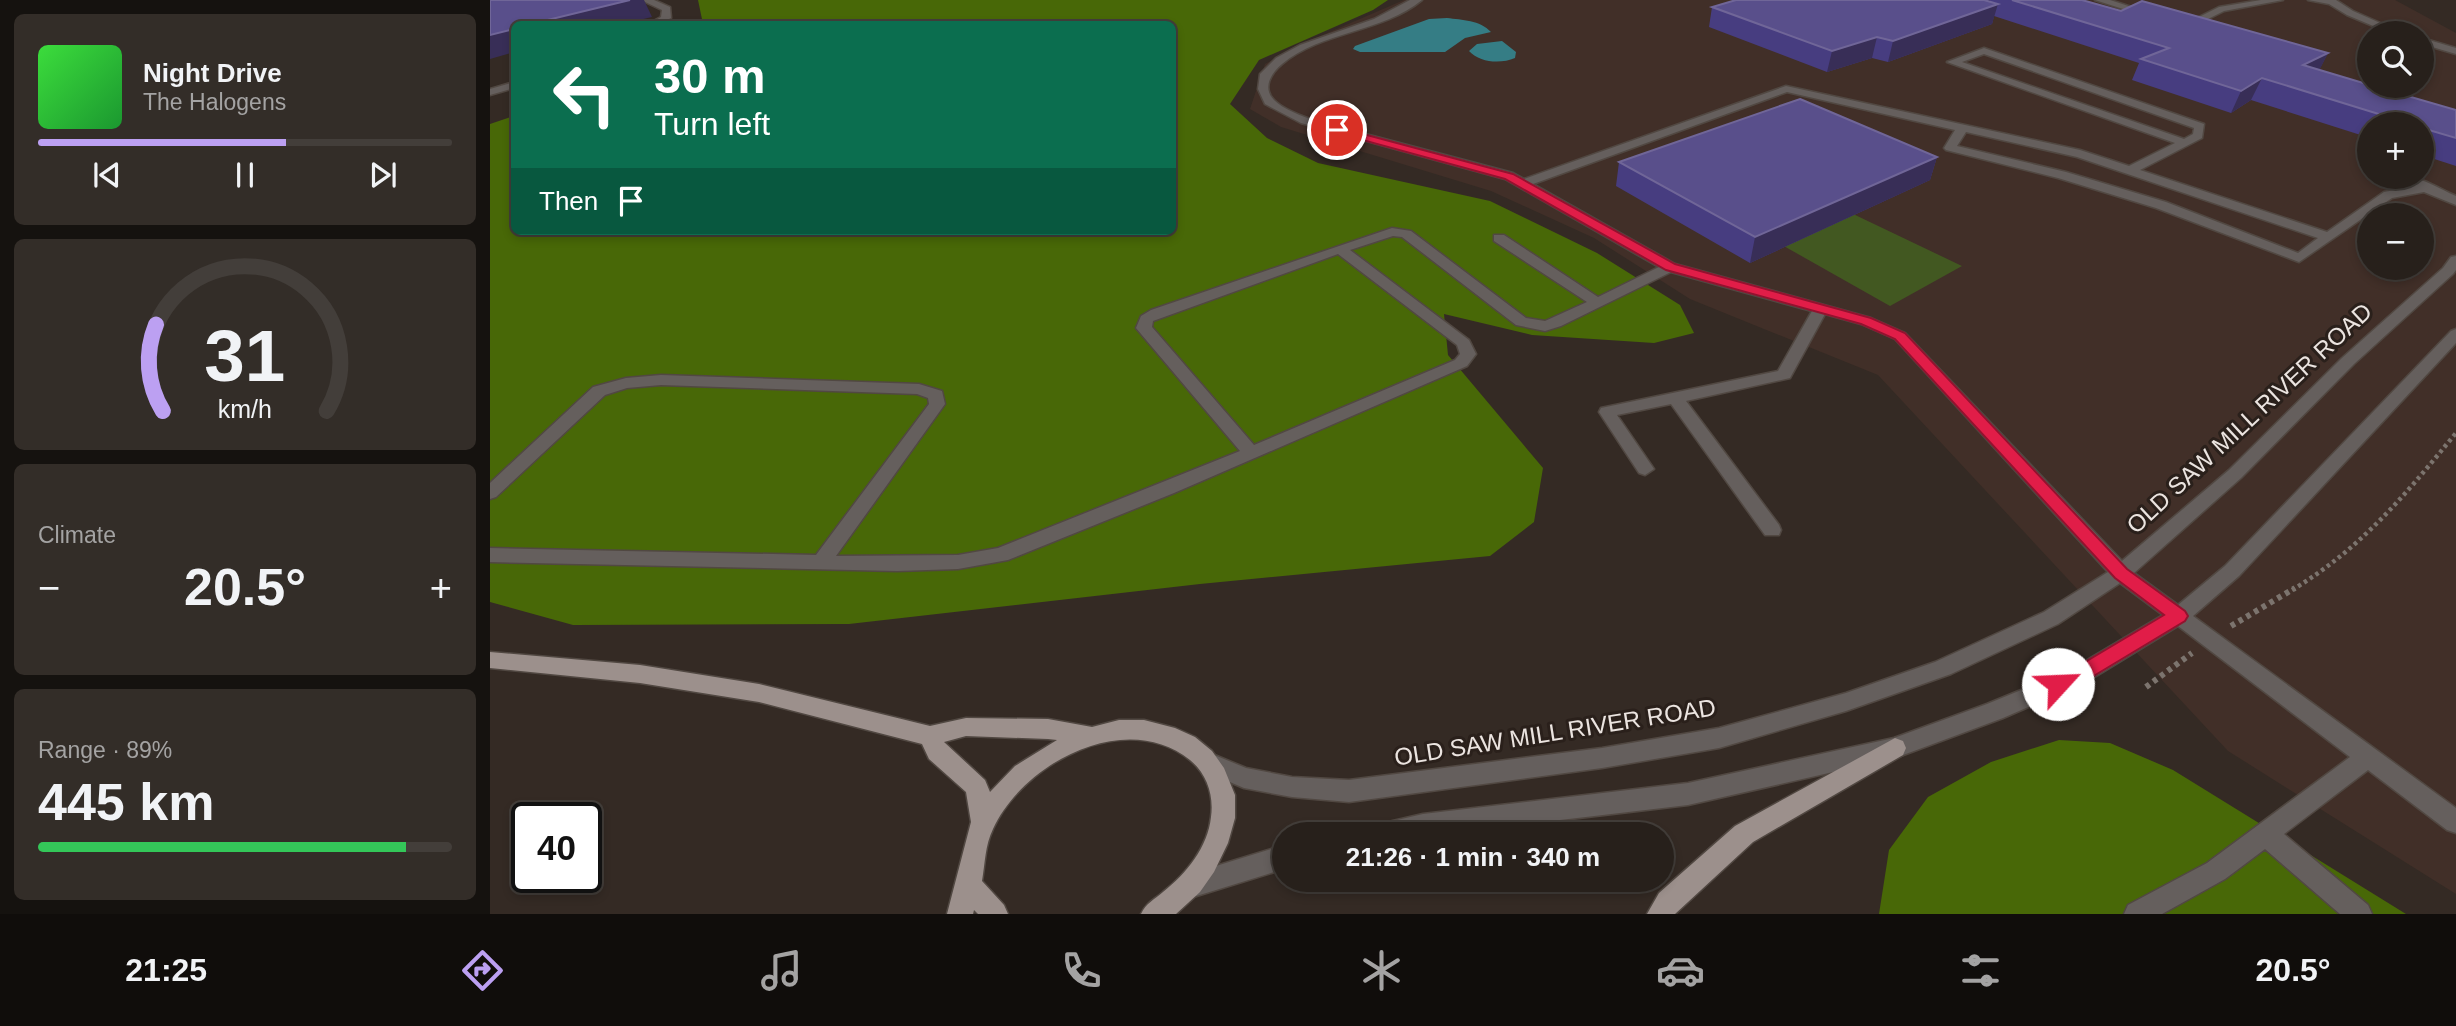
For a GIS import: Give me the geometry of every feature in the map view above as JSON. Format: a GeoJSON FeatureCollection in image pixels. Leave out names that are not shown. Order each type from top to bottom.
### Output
{"type":"FeatureCollection","features":[{"type":"Feature","properties":{"kind":"main road"},"geometry":{"type":"LineString","coordinates":[[490,660],[640,674],[759,693],[930,736],[966,727],[1048,729],[1091,736]]}},
{"type":"Feature","properties":{"kind":"main road","name":"OLD SAW MILL RIVER ROAD"},"geometry":{"type":"LineString","coordinates":[[960,914],[969,885],[972,856],[983,823],[1003,794],[1029,769],[1055,751],[1091,736],[1120,730],[1148,730],[1193,748],[1212,764]]}},
{"type":"Feature","properties":{"kind":"main road"},"geometry":{"type":"LineString","coordinates":[[930,736],[937,752],[957,766],[977,787],[983,823]]}},
{"type":"Feature","properties":{"kind":"main road"},"geometry":{"type":"LineString","coordinates":[[1660,914],[1668,902],[1744,834],[1895,748]]}},
{"type":"Feature","properties":{"kind":"main road"},"geometry":{"type":"LineString","coordinates":[[1154,914],[1189,886],[1211,855],[1221,833],[1225,808],[1221,784],[1212,764]]}},
{"type":"Feature","properties":{"kind":"main road"},"geometry":{"type":"LineString","coordinates":[[969,885],[995,914]]}},
{"type":"Feature","properties":{"kind":"street"},"geometry":{"type":"LineString","coordinates":[[646,0],[667,9],[666,18],[659,21]]}},
{"type":"Feature","properties":{"kind":"street"},"geometry":{"type":"LineString","coordinates":[[1417,0],[1377,21],[1304,47],[1280,60],[1265,74],[1263,89],[1269,102],[1305,121],[1509,176],[1670,267],[1866,321],[1900,336],[2121,573],[2456,822]]}},
{"type":"Feature","properties":{"kind":"street"},"geometry":{"type":"LineString","coordinates":[[2100,0],[2154,16]]}},
{"type":"Feature","properties":{"kind":"street"},"geometry":{"type":"LineString","coordinates":[[2177,23],[2188,26],[2222,9],[2278,0]]}},
{"type":"Feature","properties":{"kind":"street"},"geometry":{"type":"LineString","coordinates":[[2313,0],[2331,1],[2369,21]]}},
{"type":"Feature","properties":{"kind":"street"},"geometry":{"type":"LineString","coordinates":[[2434,45],[2456,51]]}},
{"type":"Feature","properties":{"kind":"street"},"geometry":{"type":"LineString","coordinates":[[2131,170],[2185,143],[2198,136],[2200,127],[1984,51],[1952,62],[2185,143]]}},
{"type":"Feature","properties":{"kind":"street"},"geometry":{"type":"LineString","coordinates":[[490,92],[511,86]]}},
{"type":"Feature","properties":{"kind":"street"},"geometry":{"type":"LineString","coordinates":[[1522,184],[1786,89],[2080,155],[2328,237]]}},
{"type":"Feature","properties":{"kind":"street"},"geometry":{"type":"LineString","coordinates":[[1963,127],[1950,148],[2062,175],[2161,205],[2299,258],[2388,195],[2420,189]]}},
{"type":"Feature","properties":{"kind":"street"},"geometry":{"type":"LineString","coordinates":[[2427,189],[2456,201]]}},
{"type":"Feature","properties":{"kind":"street"},"geometry":{"type":"LineString","coordinates":[[1251,453],[1144,328],[1146,319],[1156,313],[1339,248],[1392,232],[1406,234],[1521,322],[1545,326],[1670,267]]}},
{"type":"Feature","properties":{"kind":"street"},"geometry":{"type":"LineString","coordinates":[[1499,239],[1598,303]]}},
{"type":"Feature","properties":{"kind":"street"},"geometry":{"type":"LineString","coordinates":[[490,555],[946,562],[1001,555],[1251,453],[1461,363],[1468,354],[1464,343],[1339,248]]}},
{"type":"Feature","properties":{"kind":"street","name":"OLD SAW MILL RIVER ROAD"},"geometry":{"type":"LineString","coordinates":[[1212,764],[1244,778],[1292,787],[1349,791],[1602,758],[1719,737],[1846,702],[1943,668],[2051,618],[2121,573],[2235,474],[2348,361],[2448,271],[2456,260]]}},
{"type":"Feature","properties":{"kind":"street"},"geometry":{"type":"LineString","coordinates":[[1644,469],[1607,412],[1784,375],[1821,308]]}},
{"type":"Feature","properties":{"kind":"street"},"geometry":{"type":"LineString","coordinates":[[1449,822],[1688,794],[1895,748],[1995,711],[2080,675],[2179,616],[2232,571],[2456,334]]}},
{"type":"Feature","properties":{"kind":"street"},"geometry":{"type":"LineString","coordinates":[[490,493],[599,391],[626,383],[660,380],[905,388],[919,389],[936,395],[937,404],[821,562]]}},
{"type":"Feature","properties":{"kind":"street"},"geometry":{"type":"LineString","coordinates":[[1675,397],[1772,530]]}},
{"type":"Feature","properties":{"kind":"street"},"geometry":{"type":"LineString","coordinates":[[2137,914],[2216,870],[2369,756]]}},
{"type":"Feature","properties":{"kind":"street"},"geometry":{"type":"LineString","coordinates":[[2265,834],[2359,914]]}},
{"type":"Feature","properties":{"kind":"street"},"geometry":{"type":"LineString","coordinates":[[1189,886],[1272,861]]}},
{"type":"Feature","properties":{"kind":"path"},"geometry":{"type":"LineString","coordinates":[[2146,687],[2211,638],[2322,572],[2389,514],[2456,433]]}},
{"type":"Feature","properties":{"kind":"shaded area"},"geometry":{"type":"Polygon","coordinates":[[[1404,0],[2395,0],[2434,21],[2357,21],[2357,98],[2434,98],[2434,21],[2456,33],[2456,894],[2228,751],[1878,375],[1690,299],[1594,238],[1491,191],[1281,127],[1250,109],[1265,64],[1311,40],[1404,0]]]}},
{"type":"Feature","properties":{"kind":"green space"},"geometry":{"type":"Polygon","coordinates":[[[698,0],[1388,0],[1373,10],[1259,60],[1230,104],[1267,138],[1318,163],[1490,201],[1597,253],[1680,305],[1694,333],[1654,343],[1532,335],[1444,314],[1448,355],[1543,468],[1534,522],[1490,556],[1200,584],[849,624],[573,625],[490,602],[490,124],[511,117],[511,235],[1176,235],[1176,21],[702,21],[698,0]]]}},
{"type":"Feature","properties":{"kind":"green space"},"geometry":{"type":"Polygon","coordinates":[[[1851,213],[1962,266],[1890,306],[1782,245],[1851,213]]]}},
{"type":"Feature","properties":{"kind":"green space"},"geometry":{"type":"Polygon","coordinates":[[[2059,740],[2110,743],[2173,770],[2406,914],[1879,914],[1889,850],[1928,797],[1991,762],[2059,740]]]}},
{"type":"Feature","properties":{"kind":"water"},"geometry":{"type":"Polygon","coordinates":[[[1447,18],[1476,23],[1491,32],[1465,38],[1445,52],[1360,52],[1353,49],[1429,19],[1447,18]]]}},
{"type":"Feature","properties":{"kind":"water"},"geometry":{"type":"Polygon","coordinates":[[[1502,41],[1516,52],[1515,58],[1491,61],[1479,58],[1469,51],[1477,44],[1502,41]]]}},
{"type":"Feature","properties":{"kind":"building"},"geometry":{"type":"Polygon","coordinates":[[[490,0],[630,0],[543,21],[511,21],[511,30],[490,35],[490,0]]]}},
{"type":"Feature","properties":{"kind":"building"},"geometry":{"type":"Polygon","coordinates":[[[1736,0],[1984,0],[1998,4],[1893,41],[1877,37],[1832,51],[1712,7],[1736,0]]]}},
{"type":"Feature","properties":{"kind":"building"},"geometry":{"type":"Polygon","coordinates":[[[2012,0],[2082,0],[2121,11],[2142,1],[2328,53],[2303,65],[2357,81],[2357,98],[2414,98],[2456,110],[2456,138],[2434,132],[2434,112],[2372,112],[2262,78],[2241,91],[2141,59],[2169,48],[2012,0]]]}},
{"type":"Feature","properties":{"kind":"building"},"geometry":{"type":"Polygon","coordinates":[[[1800,99],[1937,157],[1755,237],[1619,162],[1800,99]]]}},
{"type":"Feature","properties":{"kind":"route"},"geometry":{"type":"LineString","coordinates":[[1337,130],[1509,176],[1625,244],[1670,267],[1866,321],[1900,336],[2121,573],[2179,616],[2080,675],[2058,684]]}}]}
